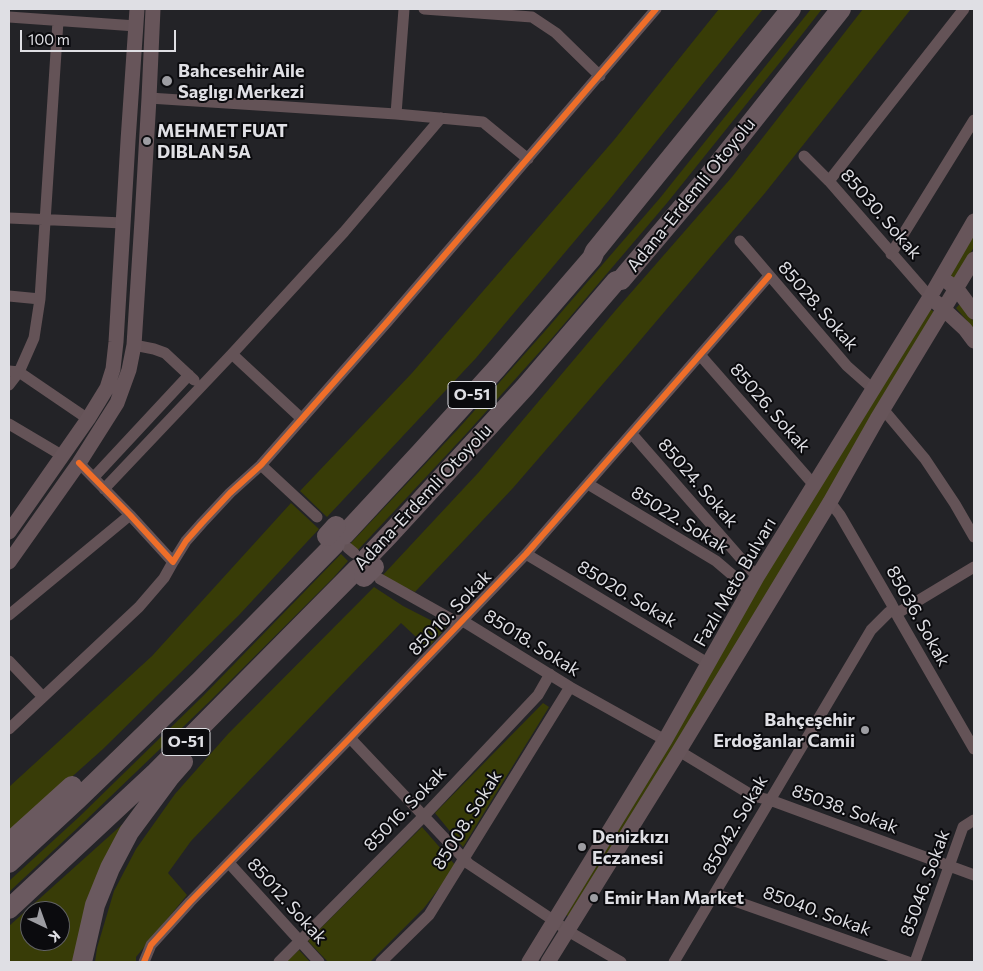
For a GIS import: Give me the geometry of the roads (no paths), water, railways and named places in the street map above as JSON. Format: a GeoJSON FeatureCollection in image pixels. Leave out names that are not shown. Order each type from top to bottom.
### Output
{"type":"FeatureCollection","features":[{"type":"Feature","properties":{"kind":"highway"},"geometry":{"type":"LineString","coordinates":[[82,962],[95,905],[110,868],[129,832],[169,778],[201,743],[353,554],[422,435],[582,252],[595,251],[791,9]]}},
{"type":"Feature","properties":{"kind":"highway","name":"Adana-Erdemli Otoyolu"},"geometry":{"type":"LineString","coordinates":[[9,864],[199,682],[353,554],[390,534],[525,387],[616,281],[621,280],[708,177],[841,9]]}},
{"type":"Feature","properties":{"kind":"highway"},"geometry":{"type":"LineString","coordinates":[[9,843],[152,713],[353,554]]}},
{"type":"Feature","properties":{"kind":"highway","name":"Adana-Erdemli Otoyolu"},"geometry":{"type":"LineString","coordinates":[[9,909],[156,772],[353,554]]}},
{"type":"Feature","properties":{"kind":"main road"},"geometry":{"type":"LineString","coordinates":[[9,532],[88,419],[107,388],[113,369],[137,9]]}},
{"type":"Feature","properties":{"kind":"main road"},"geometry":{"type":"LineString","coordinates":[[9,562],[79,463],[117,403],[130,370],[134,345],[150,98],[153,9]]}},
{"type":"Feature","properties":{"kind":"main road","name":"Fazlı Meto Bulvarı"},"geometry":{"type":"LineString","coordinates":[[530,962],[665,740],[753,584],[930,297],[974,221]]}},
{"type":"Feature","properties":{"kind":"main road"},"geometry":{"type":"LineString","coordinates":[[548,962],[830,502],[883,409],[974,259]]}},
{"type":"Feature","properties":{"kind":"main road"},"geometry":{"type":"LineString","coordinates":[[942,277],[956,289],[974,312]]}},
{"type":"Feature","properties":{"kind":"main road"},"geometry":{"type":"LineString","coordinates":[[930,297],[965,329],[974,341]]}},
{"type":"Feature","properties":{"kind":"street"},"geometry":{"type":"LineString","coordinates":[[396,114],[404,9]]}},
{"type":"Feature","properties":{"kind":"street"},"geometry":{"type":"LineString","coordinates":[[424,9],[532,17],[556,33],[600,76]]}},
{"type":"Feature","properties":{"kind":"street"},"geometry":{"type":"LineString","coordinates":[[9,729],[139,607],[164,578],[186,541],[230,493],[261,466],[656,9]]}},
{"type":"Feature","properties":{"kind":"street"},"geometry":{"type":"LineString","coordinates":[[829,182],[964,9]]}},
{"type":"Feature","properties":{"kind":"street"},"geometry":{"type":"LineString","coordinates":[[9,17],[136,26]]}},
{"type":"Feature","properties":{"kind":"street"},"geometry":{"type":"LineString","coordinates":[[9,385],[14,371],[34,338],[40,299],[58,21]]}},
{"type":"Feature","properties":{"kind":"street"},"geometry":{"type":"LineString","coordinates":[[150,98],[396,114],[483,122],[528,159]]}},
{"type":"Feature","properties":{"kind":"street"},"geometry":{"type":"LineString","coordinates":[[104,489],[344,232],[441,118]]}},
{"type":"Feature","properties":{"kind":"street"},"geometry":{"type":"LineString","coordinates":[[891,254],[974,120]]}},
{"type":"Feature","properties":{"kind":"street","name":"85030. Sokak"},"geometry":{"type":"LineString","coordinates":[[804,156],[930,297]]}},
{"type":"Feature","properties":{"kind":"street"},"geometry":{"type":"LineString","coordinates":[[9,218],[123,223]]}},
{"type":"Feature","properties":{"kind":"street","name":"85028. Sokak"},"geometry":{"type":"LineString","coordinates":[[740,241],[847,366],[873,389]]}},
{"type":"Feature","properties":{"kind":"street","name":"85010. Sokak"},"geometry":{"type":"LineString","coordinates":[[144,962],[151,945],[190,902],[526,554],[769,276]]}},
{"type":"Feature","properties":{"kind":"street"},"geometry":{"type":"LineString","coordinates":[[9,296],[40,299]]}},
{"type":"Feature","properties":{"kind":"street"},"geometry":{"type":"LineString","coordinates":[[134,345],[165,353],[201,387]]}},
{"type":"Feature","properties":{"kind":"street"},"geometry":{"type":"LineString","coordinates":[[232,354],[302,419]]}},
{"type":"Feature","properties":{"kind":"street","name":"85026. Sokak"},"geometry":{"type":"LineString","coordinates":[[700,355],[814,485]]}},
{"type":"Feature","properties":{"kind":"street"},"geometry":{"type":"LineString","coordinates":[[14,371],[88,419]]}},
{"type":"Feature","properties":{"kind":"street"},"geometry":{"type":"LineString","coordinates":[[94,478],[189,374]]}},
{"type":"Feature","properties":{"kind":"street"},"geometry":{"type":"LineString","coordinates":[[883,409],[925,459],[974,537]]}},
{"type":"Feature","properties":{"kind":"street"},"geometry":{"type":"LineString","coordinates":[[9,424],[63,456]]}},
{"type":"Feature","properties":{"kind":"street","name":"85024. Sokak"},"geometry":{"type":"LineString","coordinates":[[632,434],[753,584]]}},
{"type":"Feature","properties":{"kind":"street"},"geometry":{"type":"LineString","coordinates":[[79,463],[174,562]]}},
{"type":"Feature","properties":{"kind":"street"},"geometry":{"type":"LineString","coordinates":[[261,466],[317,517]]}},
{"type":"Feature","properties":{"kind":"street","name":"85022. Sokak"},"geometry":{"type":"LineString","coordinates":[[588,484],[753,584]]}},
{"type":"Feature","properties":{"kind":"street","name":"85036. Sokak"},"geometry":{"type":"LineString","coordinates":[[830,502],[840,515],[892,603],[974,749]]}},
{"type":"Feature","properties":{"kind":"street"},"geometry":{"type":"LineString","coordinates":[[9,615],[130,515]]}},
{"type":"Feature","properties":{"kind":"street","name":"85018. Sokak"},"geometry":{"type":"LineString","coordinates":[[353,554],[453,620],[463,621],[570,687],[665,740]]}},
{"type":"Feature","properties":{"kind":"street","name":"85020. Sokak"},"geometry":{"type":"LineString","coordinates":[[526,554],[709,664]]}},
{"type":"Feature","properties":{"kind":"street","name":"85042. Sokak"},"geometry":{"type":"LineString","coordinates":[[674,962],[871,630],[889,612],[901,611],[974,567]]}},
{"type":"Feature","properties":{"kind":"street"},"geometry":{"type":"LineString","coordinates":[[9,661],[42,697]]}},
{"type":"Feature","properties":{"kind":"street","name":"85016. Sokak"},"geometry":{"type":"LineString","coordinates":[[280,962],[424,816],[538,695],[550,674]]}},
{"type":"Feature","properties":{"kind":"street","name":"85008. Sokak"},"geometry":{"type":"LineString","coordinates":[[381,962],[429,915],[570,687]]}},
{"type":"Feature","properties":{"kind":"street"},"geometry":{"type":"LineString","coordinates":[[350,738],[470,864],[568,931],[621,962]]}},
{"type":"Feature","properties":{"kind":"street","name":"85038. Sokak"},"geometry":{"type":"LineString","coordinates":[[679,751],[753,796],[770,800],[974,876]]}},
{"type":"Feature","properties":{"kind":"street","name":"85046. Sokak"},"geometry":{"type":"LineString","coordinates":[[915,962],[963,827],[974,820]]}},
{"type":"Feature","properties":{"kind":"street","name":"85012. Sokak"},"geometry":{"type":"LineString","coordinates":[[229,863],[319,962]]}},
{"type":"Feature","properties":{"kind":"street","name":"85040. Sokak"},"geometry":{"type":"LineString","coordinates":[[715,894],[908,962]]}},
{"type":"Feature","properties":{"kind":"place","name":"Bahcesehir Aile Saglıgı Merkezi"},"geometry":{"type":"Point","coordinates":[167,81]}},
{"type":"Feature","properties":{"kind":"place","name":"MEHMET FUAT DIBLAN 5A"},"geometry":{"type":"Point","coordinates":[147,141]}},
{"type":"Feature","properties":{"kind":"place","name":"Bahçeşehir Erdoğanlar Camii"},"geometry":{"type":"Point","coordinates":[865,730]}},
{"type":"Feature","properties":{"kind":"place","name":"Denizkızı Eczanesi"},"geometry":{"type":"Point","coordinates":[582,847]}},
{"type":"Feature","properties":{"kind":"place","name":"Emir Han Market"},"geometry":{"type":"Point","coordinates":[594,898]}}]}
